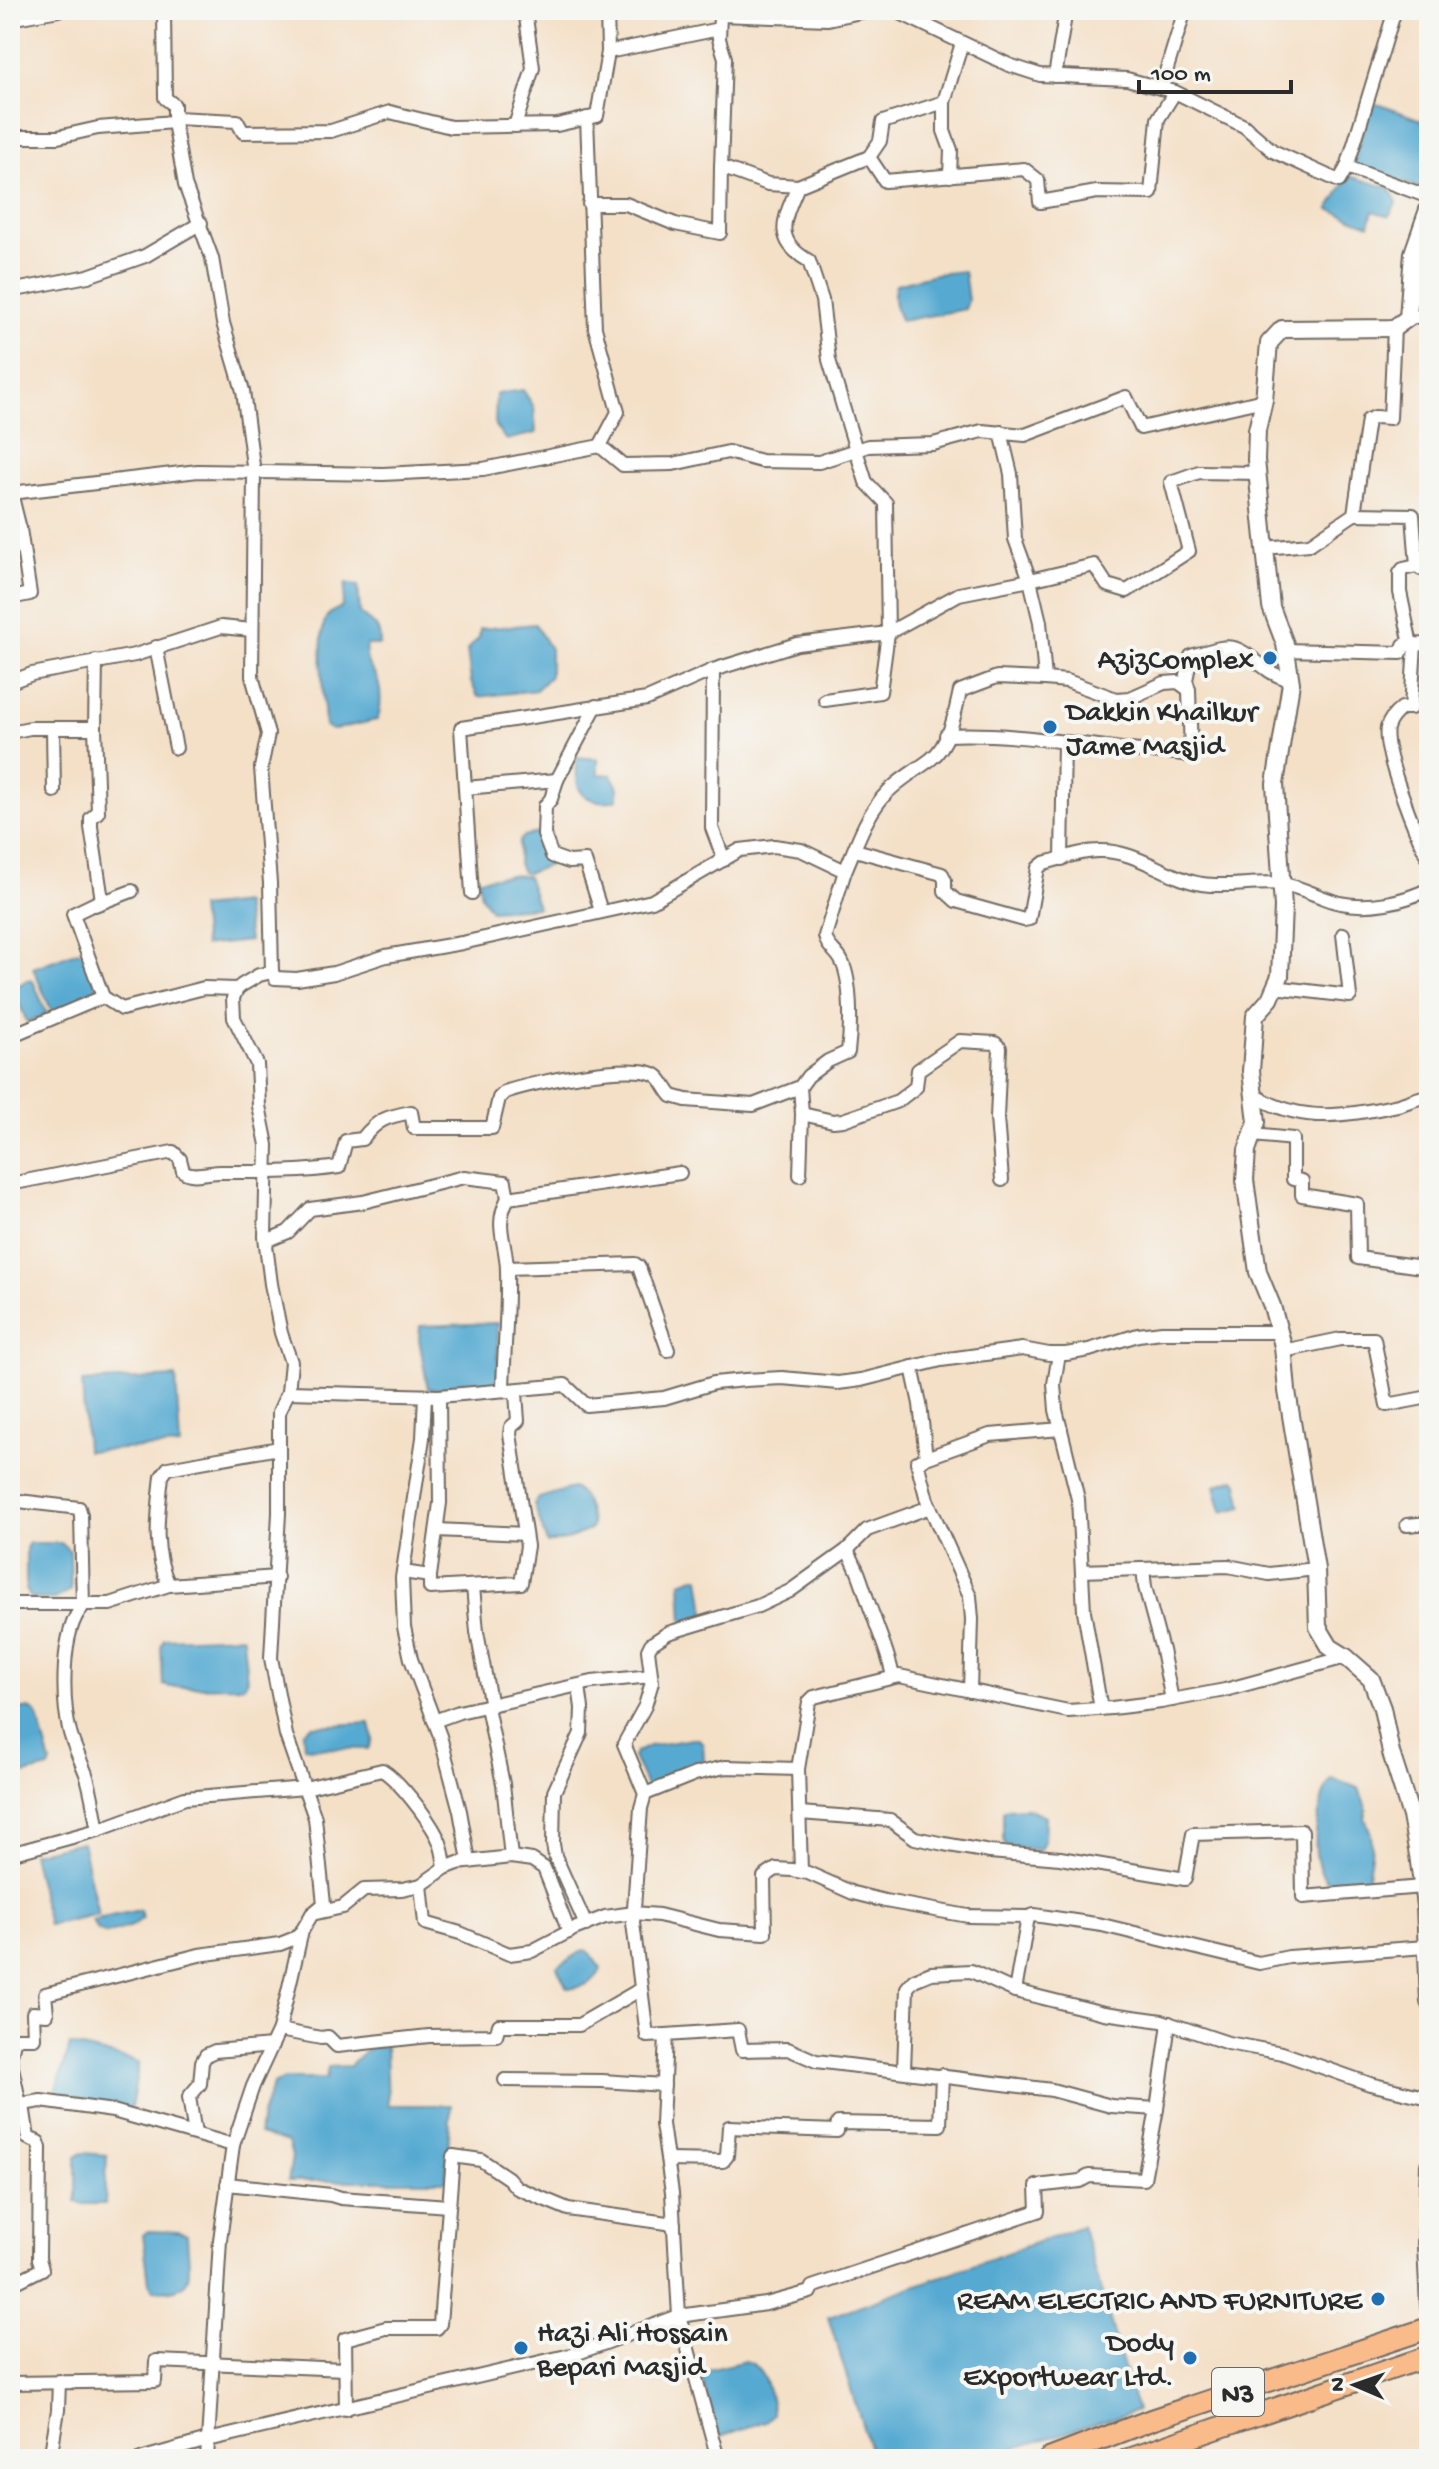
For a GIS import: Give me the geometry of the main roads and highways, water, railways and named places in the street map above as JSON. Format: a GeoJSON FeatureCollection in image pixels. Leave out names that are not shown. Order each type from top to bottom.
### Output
{"type":"FeatureCollection","features":[{"type":"Feature","properties":{"kind":"highway","name":"N3"},"geometry":{"type":"LineString","coordinates":[[1049,2459],[1151,2420],[1429,2328]]}},
{"type":"Feature","properties":{"kind":"highway","name":"N3"},"geometry":{"type":"LineString","coordinates":[[1128,2459],[1168,2452],[1429,2356]]}},
{"type":"Feature","properties":{"kind":"water"},"geometry":{"type":"Polygon","coordinates":[[[1371,104],[1429,123],[1429,176],[1423,189],[1353,163],[1371,104]]]}},
{"type":"Feature","properties":{"kind":"water"},"geometry":{"type":"Polygon","coordinates":[[[1349,176],[1390,188],[1397,202],[1389,216],[1373,211],[1369,225],[1329,209],[1349,176]]]}},
{"type":"Feature","properties":{"kind":"water"},"geometry":{"type":"Polygon","coordinates":[[[964,271],[968,301],[965,309],[901,321],[895,303],[896,284],[935,274],[964,271]]]}},
{"type":"Feature","properties":{"kind":"water"},"geometry":{"type":"Polygon","coordinates":[[[523,390],[534,407],[536,433],[506,440],[495,426],[496,394],[523,390]]]}},
{"type":"Feature","properties":{"kind":"water"},"geometry":{"type":"Polygon","coordinates":[[[346,583],[358,586],[360,613],[379,632],[380,645],[367,645],[366,654],[379,685],[379,715],[377,720],[332,730],[325,726],[323,627],[326,618],[342,607],[346,583]]]}},
{"type":"Feature","properties":{"kind":"water"},"geometry":{"type":"Polygon","coordinates":[[[535,624],[550,649],[550,676],[536,690],[478,697],[471,682],[467,650],[479,638],[480,629],[535,624]]]}},
{"type":"Feature","properties":{"kind":"water"},"geometry":{"type":"Polygon","coordinates":[[[577,757],[598,759],[598,774],[612,775],[618,788],[618,799],[601,801],[584,795],[578,785],[577,757]]]}},
{"type":"Feature","properties":{"kind":"water"},"geometry":{"type":"Polygon","coordinates":[[[538,833],[552,858],[549,865],[528,873],[522,872],[518,864],[519,841],[524,836],[538,833]]]}},
{"type":"Feature","properties":{"kind":"water"},"geometry":{"type":"Polygon","coordinates":[[[527,876],[538,907],[491,910],[481,896],[478,879],[527,876]]]}},
{"type":"Feature","properties":{"kind":"water"},"geometry":{"type":"Polygon","coordinates":[[[244,903],[249,941],[204,946],[200,908],[244,903]]]}},
{"type":"Feature","properties":{"kind":"water"},"geometry":{"type":"Polygon","coordinates":[[[83,951],[98,990],[52,1012],[33,968],[83,951]]]}},
{"type":"Feature","properties":{"kind":"water"},"geometry":{"type":"Polygon","coordinates":[[[27,980],[33,981],[47,1014],[27,1022],[13,989],[27,980]]]}},
{"type":"Feature","properties":{"kind":"water"},"geometry":{"type":"Polygon","coordinates":[[[498,1323],[498,1386],[428,1389],[419,1339],[420,1326],[498,1323]]]}},
{"type":"Feature","properties":{"kind":"water"},"geometry":{"type":"Polygon","coordinates":[[[176,1377],[180,1446],[86,1451],[82,1382],[176,1377]]]}},
{"type":"Feature","properties":{"kind":"water"},"geometry":{"type":"Polygon","coordinates":[[[1235,1479],[1243,1507],[1222,1512],[1215,1486],[1235,1479]]]}},
{"type":"Feature","properties":{"kind":"water"},"geometry":{"type":"Polygon","coordinates":[[[572,1488],[586,1503],[591,1529],[566,1540],[547,1543],[534,1504],[539,1498],[572,1488]]]}},
{"type":"Feature","properties":{"kind":"water"},"geometry":{"type":"Polygon","coordinates":[[[29,1543],[61,1543],[70,1551],[71,1590],[55,1599],[31,1599],[26,1589],[26,1548],[29,1543]]]}},
{"type":"Feature","properties":{"kind":"water"},"geometry":{"type":"Polygon","coordinates":[[[700,1577],[706,1618],[683,1623],[681,1582],[700,1577]]]}},
{"type":"Feature","properties":{"kind":"water"},"geometry":{"type":"Polygon","coordinates":[[[241,1636],[247,1680],[243,1686],[163,1685],[161,1647],[164,1639],[241,1636]]]}},
{"type":"Feature","properties":{"kind":"water"},"geometry":{"type":"Polygon","coordinates":[[[30,1708],[37,1714],[51,1763],[49,1768],[10,1778],[10,1711],[30,1708]]]}},
{"type":"Feature","properties":{"kind":"water"},"geometry":{"type":"Polygon","coordinates":[[[370,1723],[373,1739],[369,1749],[304,1747],[303,1732],[312,1726],[370,1723]]]}},
{"type":"Feature","properties":{"kind":"water"},"geometry":{"type":"Polygon","coordinates":[[[699,1739],[703,1744],[704,1760],[695,1769],[647,1788],[633,1757],[635,1753],[649,1746],[699,1739]]]}},
{"type":"Feature","properties":{"kind":"water"},"geometry":{"type":"Polygon","coordinates":[[[1332,1779],[1359,1788],[1367,1810],[1365,1818],[1372,1846],[1367,1884],[1349,1888],[1336,1886],[1326,1880],[1320,1870],[1317,1829],[1323,1795],[1332,1779]]]}},
{"type":"Feature","properties":{"kind":"water"},"geometry":{"type":"Polygon","coordinates":[[[1027,1808],[1045,1816],[1044,1841],[1040,1850],[1006,1846],[1003,1840],[1003,1812],[1027,1808]]]}},
{"type":"Feature","properties":{"kind":"water"},"geometry":{"type":"Polygon","coordinates":[[[82,1842],[98,1914],[48,1925],[32,1853],[82,1842]]]}},
{"type":"Feature","properties":{"kind":"water"},"geometry":{"type":"Polygon","coordinates":[[[140,1910],[142,1918],[134,1925],[106,1934],[97,1930],[92,1920],[140,1910]]]}},
{"type":"Feature","properties":{"kind":"water"},"geometry":{"type":"Polygon","coordinates":[[[584,1950],[601,1969],[596,1978],[587,1984],[567,1988],[557,1967],[584,1950]]]}},
{"type":"Feature","properties":{"kind":"water"},"geometry":{"type":"Polygon","coordinates":[[[70,2045],[139,2062],[131,2109],[54,2098],[70,2045]]]}},
{"type":"Feature","properties":{"kind":"water"},"geometry":{"type":"Polygon","coordinates":[[[386,2046],[388,2105],[451,2105],[446,2181],[288,2181],[292,2156],[288,2143],[259,2134],[262,2114],[273,2084],[285,2079],[326,2079],[328,2067],[350,2066],[370,2047],[386,2046]]]}},
{"type":"Feature","properties":{"kind":"water"},"geometry":{"type":"Polygon","coordinates":[[[82,2153],[107,2155],[105,2204],[81,2204],[76,2201],[76,2157],[82,2153]]]}},
{"type":"Feature","properties":{"kind":"water"},"geometry":{"type":"Polygon","coordinates":[[[1082,2226],[1137,2411],[979,2459],[873,2459],[828,2317],[1082,2226]]]}},
{"type":"Feature","properties":{"kind":"water"},"geometry":{"type":"Polygon","coordinates":[[[148,2231],[187,2235],[189,2269],[185,2284],[168,2290],[153,2290],[149,2283],[143,2235],[148,2231]]]}},
{"type":"Feature","properties":{"kind":"water"},"geometry":{"type":"Polygon","coordinates":[[[745,2361],[762,2375],[773,2414],[766,2421],[722,2436],[716,2432],[700,2372],[745,2361]]]}},
{"type":"Feature","properties":{"kind":"place","name":"AzizComplex"},"geometry":{"type":"Point","coordinates":[1270,658]}},
{"type":"Feature","properties":{"kind":"place","name":"Dakkin Khailkur Jame Masjid"},"geometry":{"type":"Point","coordinates":[1050,727]}},
{"type":"Feature","properties":{"kind":"place","name":"REAM ELECTRIC AND FURNITURE"},"geometry":{"type":"Point","coordinates":[1378,2299]}},
{"type":"Feature","properties":{"kind":"place","name":"Hazi Ali Hossain Bepari Masjid"},"geometry":{"type":"Point","coordinates":[521,2348]}},
{"type":"Feature","properties":{"kind":"place","name":"Dody Exportwear Ltd."},"geometry":{"type":"Point","coordinates":[1190,2358]}}]}
